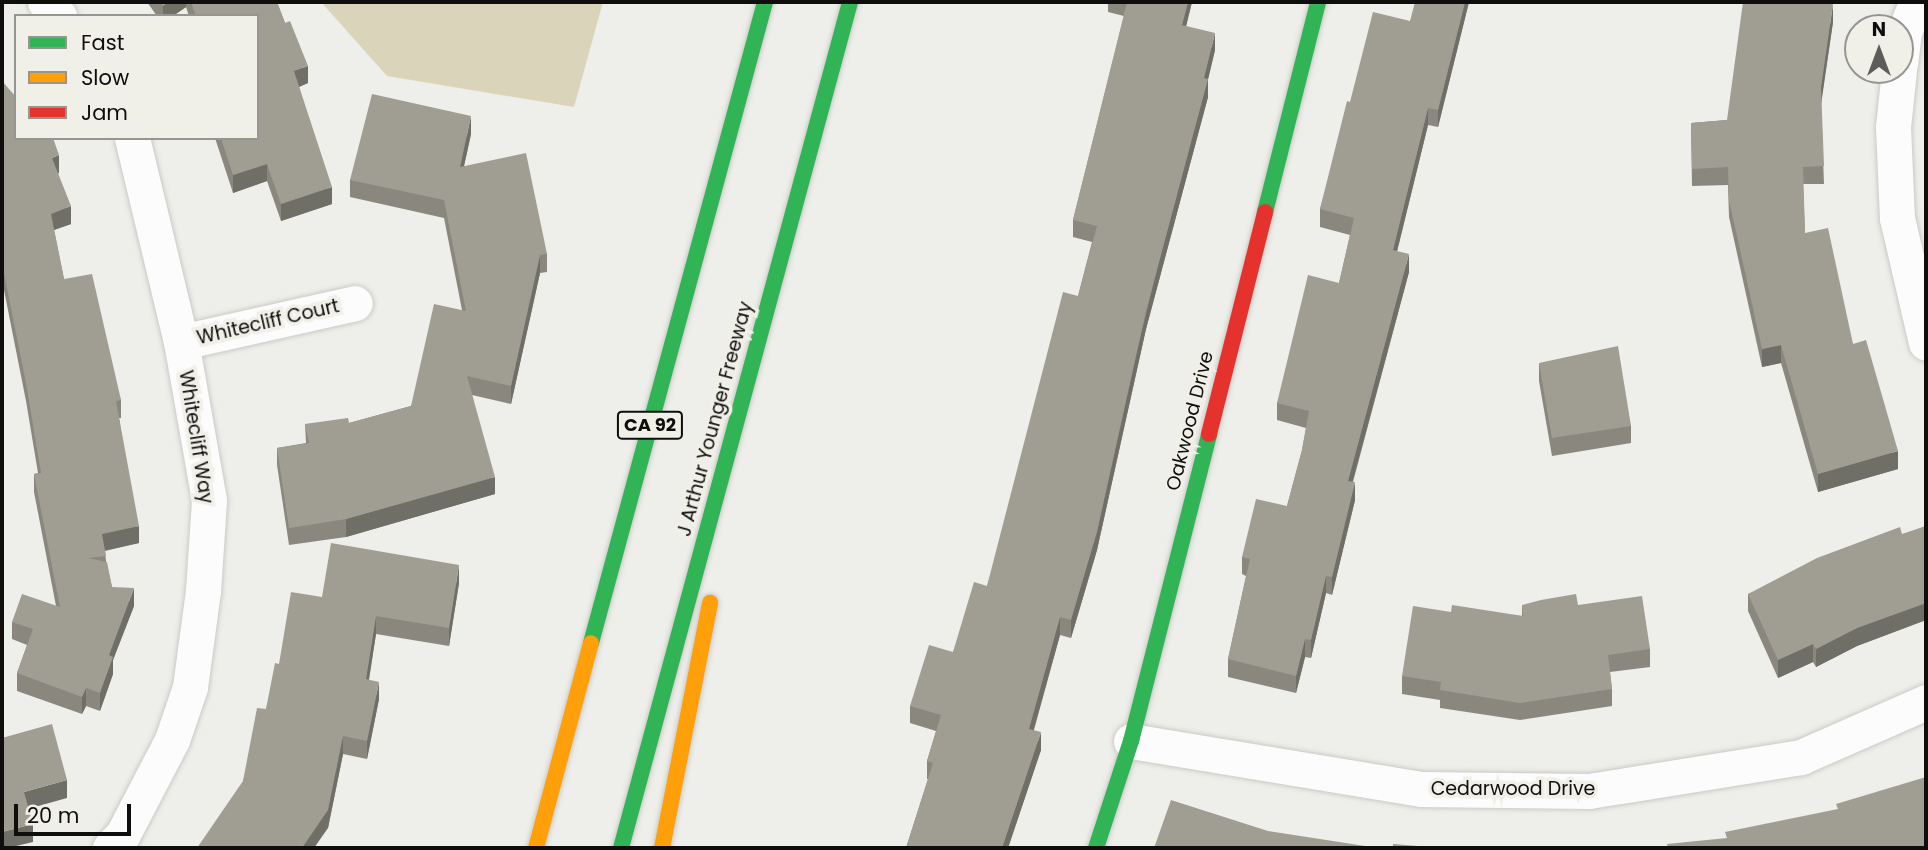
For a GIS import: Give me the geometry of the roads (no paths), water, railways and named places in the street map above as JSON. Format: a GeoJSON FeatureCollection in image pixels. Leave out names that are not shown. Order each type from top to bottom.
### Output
{"type":"FeatureCollection","features":[{"type":"Feature","properties":{"kind":"main road","name":"CA 92"},"geometry":{"type":"LineString","coordinates":[[536,848],[765,2]]}},
{"type":"Feature","properties":{"kind":"main road","name":"J Arthur Younger Freeway"},"geometry":{"type":"LineString","coordinates":[[621,848],[850,2]]}},
{"type":"Feature","properties":{"kind":"main road","name":"Oakwood Drive"},"geometry":{"type":"LineString","coordinates":[[1096,848],[1131,741],[1318,2]]}},
{"type":"Feature","properties":{"kind":"main road"},"geometry":{"type":"LineString","coordinates":[[719,555],[756,349]]}},
{"type":"Feature","properties":{"kind":"main road"},"geometry":{"type":"LineString","coordinates":[[662,848],[714,582]]}},
{"type":"Feature","properties":{"kind":"street"},"geometry":{"type":"LineString","coordinates":[[1898,84],[1893,127],[1897,218],[1926,344]]}},
{"type":"Feature","properties":{"kind":"street","name":"Whitecliff Way"},"geometry":{"type":"LineString","coordinates":[[110,848],[123,834],[172,740],[190,687],[203,591],[209,500],[181,342],[132,140]]}},
{"type":"Feature","properties":{"kind":"street","name":"Whitecliff Court"},"geometry":{"type":"LineString","coordinates":[[181,342],[355,303]]}},
{"type":"Feature","properties":{"kind":"street","name":"Cedarwood Drive"},"geometry":{"type":"LineString","coordinates":[[1131,741],[1421,789],[1589,791],[1801,757],[1926,702]]}}]}
